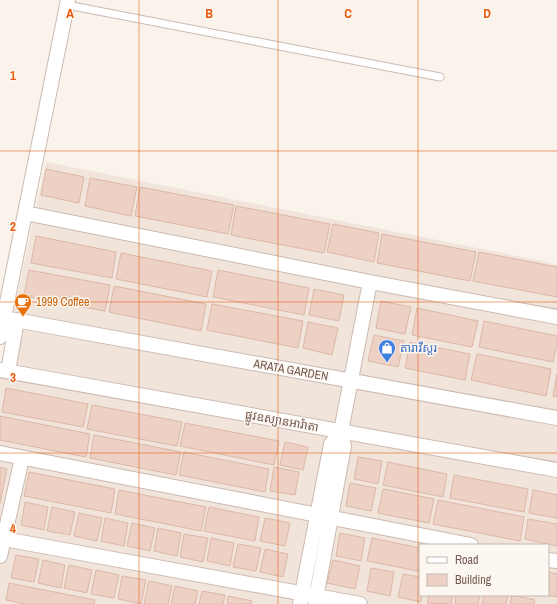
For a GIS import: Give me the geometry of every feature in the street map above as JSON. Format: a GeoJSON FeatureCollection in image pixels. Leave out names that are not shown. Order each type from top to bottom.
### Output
{"type":"FeatureCollection","features":[{"type":"Feature","properties":{"kind":"street"},"geometry":{"type":"LineString","coordinates":[[4,371],[16,320],[25,213],[68,3]]}},
{"type":"Feature","properties":{"kind":"street"},"geometry":{"type":"LineString","coordinates":[[25,213],[370,282],[557,317]]}},
{"type":"Feature","properties":{"kind":"street"},"geometry":{"type":"LineString","coordinates":[[316,600],[344,446],[341,431],[370,282]]}},
{"type":"Feature","properties":{"kind":"street"},"geometry":{"type":"LineString","coordinates":[[0,337],[16,320]]}},
{"type":"Feature","properties":{"kind":"street","name":"ARATA GARDEN"},"geometry":{"type":"LineString","coordinates":[[16,320],[557,418]]}},
{"type":"Feature","properties":{"kind":"street","name":"ផ្លូវឧស្យានអារ៉ាតា"},"geometry":{"type":"LineString","coordinates":[[4,371],[557,470]]}},
{"type":"Feature","properties":{"kind":"street"},"geometry":{"type":"LineString","coordinates":[[301,599],[316,515],[331,444],[341,431]]}},
{"type":"Feature","properties":{"kind":"street"},"geometry":{"type":"LineString","coordinates":[[0,453],[466,544]]}},
{"type":"Feature","properties":{"kind":"street"},"geometry":{"type":"LineString","coordinates":[[0,556],[22,458]]}},
{"type":"Feature","properties":{"kind":"street"},"geometry":{"type":"LineString","coordinates":[[4,538],[301,599],[360,604]]}},
{"type":"Feature","properties":{"kind":"lane"},"geometry":{"type":"LineString","coordinates":[[68,3],[440,77]]}},
{"type":"Feature","properties":{"kind":"shaded area"},"geometry":{"type":"Polygon","coordinates":[[[46,162],[557,264],[557,604],[0,604],[0,375],[46,162]]]}},
{"type":"Feature","properties":{"kind":"building"},"geometry":{"type":"Polygon","coordinates":[[[46,169],[84,177],[79,203],[41,195],[46,169]]]}},
{"type":"Feature","properties":{"kind":"building"},"geometry":{"type":"Polygon","coordinates":[[[90,178],[137,187],[131,216],[85,206],[90,178]]]}},
{"type":"Feature","properties":{"kind":"building"},"geometry":{"type":"Polygon","coordinates":[[[140,187],[234,205],[228,234],[135,216],[140,187]]]}},
{"type":"Feature","properties":{"kind":"building"},"geometry":{"type":"Polygon","coordinates":[[[236,206],[330,224],[324,253],[231,235],[236,206]]]}},
{"type":"Feature","properties":{"kind":"building"},"geometry":{"type":"Polygon","coordinates":[[[333,224],[379,233],[374,262],[327,252],[333,224]]]}},
{"type":"Feature","properties":{"kind":"building"},"geometry":{"type":"Polygon","coordinates":[[[382,234],[476,252],[470,281],[377,263],[382,234]]]}},
{"type":"Feature","properties":{"kind":"building"},"geometry":{"type":"Polygon","coordinates":[[[36,236],[116,252],[112,278],[31,263],[36,236]]]}},
{"type":"Feature","properties":{"kind":"building"},"geometry":{"type":"Polygon","coordinates":[[[479,252],[557,267],[557,297],[473,281],[479,252]]]}},
{"type":"Feature","properties":{"kind":"building"},"geometry":{"type":"Polygon","coordinates":[[[121,253],[212,271],[207,297],[116,279],[121,253]]]}},
{"type":"Feature","properties":{"kind":"building"},"geometry":{"type":"Polygon","coordinates":[[[29,270],[110,285],[105,311],[24,296],[29,270]]]}},
{"type":"Feature","properties":{"kind":"building"},"geometry":{"type":"Polygon","coordinates":[[[218,270],[309,288],[304,315],[213,297],[218,270]]]}},
{"type":"Feature","properties":{"kind":"building"},"geometry":{"type":"Polygon","coordinates":[[[114,286],[206,304],[201,331],[109,312],[114,286]]]}},
{"type":"Feature","properties":{"kind":"building"},"geometry":{"type":"Polygon","coordinates":[[[314,289],[344,295],[339,321],[309,315],[314,289]]]}},
{"type":"Feature","properties":{"kind":"building"},"geometry":{"type":"Polygon","coordinates":[[[381,301],[411,307],[405,334],[376,328],[381,301]]]}},
{"type":"Feature","properties":{"kind":"building"},"geometry":{"type":"Polygon","coordinates":[[[212,304],[303,321],[298,348],[207,330],[212,304]]]}},
{"type":"Feature","properties":{"kind":"building"},"geometry":{"type":"Polygon","coordinates":[[[417,308],[478,321],[472,347],[412,335],[417,308]]]}},
{"type":"Feature","properties":{"kind":"building"},"geometry":{"type":"Polygon","coordinates":[[[484,321],[557,336],[557,344],[553,362],[479,347],[484,321]]]}},
{"type":"Feature","properties":{"kind":"building"},"geometry":{"type":"Polygon","coordinates":[[[308,322],[338,328],[332,355],[303,348],[308,322]]]}},
{"type":"Feature","properties":{"kind":"building"},"geometry":{"type":"Polygon","coordinates":[[[374,335],[404,341],[398,367],[368,361],[374,335]]]}},
{"type":"Feature","properties":{"kind":"building"},"geometry":{"type":"Polygon","coordinates":[[[410,342],[470,354],[465,380],[405,368],[410,342]]]}},
{"type":"Feature","properties":{"kind":"building"},"geometry":{"type":"Polygon","coordinates":[[[477,354],[551,369],[546,396],[471,380],[477,354]]]}},
{"type":"Feature","properties":{"kind":"building"},"geometry":{"type":"Polygon","coordinates":[[[557,374],[557,397],[553,396],[557,374]]]}},
{"type":"Feature","properties":{"kind":"building"},"geometry":{"type":"Polygon","coordinates":[[[6,388],[88,404],[83,427],[2,412],[6,388]]]}},
{"type":"Feature","properties":{"kind":"building"},"geometry":{"type":"Polygon","coordinates":[[[92,405],[182,422],[177,446],[87,429],[92,405]]]}},
{"type":"Feature","properties":{"kind":"building"},"geometry":{"type":"Polygon","coordinates":[[[0,416],[90,434],[86,457],[0,440],[0,416]]]}},
{"type":"Feature","properties":{"kind":"building"},"geometry":{"type":"Polygon","coordinates":[[[185,423],[279,441],[274,465],[180,446],[185,423]]]}},
{"type":"Feature","properties":{"kind":"building"},"geometry":{"type":"Polygon","coordinates":[[[94,435],[181,452],[176,475],[90,458],[94,435]]]}},
{"type":"Feature","properties":{"kind":"building"},"geometry":{"type":"Polygon","coordinates":[[[285,442],[308,447],[303,470],[280,465],[285,442]]]}},
{"type":"Feature","properties":{"kind":"building"},"geometry":{"type":"Polygon","coordinates":[[[184,452],[269,469],[265,492],[179,475],[184,452]]]}},
{"type":"Feature","properties":{"kind":"building"},"geometry":{"type":"Polygon","coordinates":[[[358,457],[382,461],[378,484],[354,479],[358,457]]]}},
{"type":"Feature","properties":{"kind":"building"},"geometry":{"type":"Polygon","coordinates":[[[388,462],[447,474],[443,497],[383,485],[388,462]]]}},
{"type":"Feature","properties":{"kind":"building"},"geometry":{"type":"Polygon","coordinates":[[[0,467],[7,469],[0,503],[0,467]]]}},
{"type":"Feature","properties":{"kind":"building"},"geometry":{"type":"Polygon","coordinates":[[[274,467],[299,472],[295,495],[270,491],[274,467]]]}},
{"type":"Feature","properties":{"kind":"building"},"geometry":{"type":"Polygon","coordinates":[[[29,472],[115,489],[111,513],[24,496],[29,472]]]}},
{"type":"Feature","properties":{"kind":"building"},"geometry":{"type":"Polygon","coordinates":[[[454,475],[528,489],[524,512],[450,498],[454,475]]]}},
{"type":"Feature","properties":{"kind":"building"},"geometry":{"type":"Polygon","coordinates":[[[350,483],[376,488],[371,511],[346,506],[350,483]]]}},
{"type":"Feature","properties":{"kind":"building"},"geometry":{"type":"Polygon","coordinates":[[[383,489],[434,499],[429,523],[378,513],[383,489]]]}},
{"type":"Feature","properties":{"kind":"building"},"geometry":{"type":"Polygon","coordinates":[[[119,490],[206,507],[201,531],[115,514],[119,490]]]}},
{"type":"Feature","properties":{"kind":"building"},"geometry":{"type":"Polygon","coordinates":[[[533,490],[557,495],[557,518],[529,513],[533,490]]]}},
{"type":"Feature","properties":{"kind":"building"},"geometry":{"type":"Polygon","coordinates":[[[438,500],[524,517],[520,541],[433,524],[438,500]]]}},
{"type":"Feature","properties":{"kind":"building"},"geometry":{"type":"Polygon","coordinates":[[[25,502],[48,507],[44,530],[21,525],[25,502]]]}},
{"type":"Feature","properties":{"kind":"building"},"geometry":{"type":"Polygon","coordinates":[[[52,507],[75,512],[70,535],[47,531],[52,507]]]}},
{"type":"Feature","properties":{"kind":"building"},"geometry":{"type":"Polygon","coordinates":[[[209,507],[259,517],[255,541],[204,531],[209,507]]]}},
{"type":"Feature","properties":{"kind":"building"},"geometry":{"type":"Polygon","coordinates":[[[79,513],[102,518],[97,541],[74,536],[79,513]]]}},
{"type":"Feature","properties":{"kind":"building"},"geometry":{"type":"Polygon","coordinates":[[[105,518],[128,523],[124,546],[101,541],[105,518]]]}},
{"type":"Feature","properties":{"kind":"building"},"geometry":{"type":"Polygon","coordinates":[[[265,518],[290,523],[285,546],[260,541],[265,518]]]}},
{"type":"Feature","properties":{"kind":"building"},"geometry":{"type":"Polygon","coordinates":[[[528,519],[557,524],[557,546],[525,539],[528,519]]]}},
{"type":"Feature","properties":{"kind":"building"},"geometry":{"type":"Polygon","coordinates":[[[132,523],[155,528],[150,551],[127,546],[132,523]]]}},
{"type":"Feature","properties":{"kind":"building"},"geometry":{"type":"Polygon","coordinates":[[[158,528],[181,533],[177,556],[154,551],[158,528]]]}},
{"type":"Feature","properties":{"kind":"building"},"geometry":{"type":"Polygon","coordinates":[[[340,533],[365,538],[361,561],[336,556],[340,533]]]}},
{"type":"Feature","properties":{"kind":"building"},"geometry":{"type":"Polygon","coordinates":[[[184,534],[208,538],[203,562],[180,557],[184,534]]]}},
{"type":"Feature","properties":{"kind":"building"},"geometry":{"type":"Polygon","coordinates":[[[211,538],[234,543],[230,566],[207,561],[211,538]]]}},
{"type":"Feature","properties":{"kind":"building"},"geometry":{"type":"Polygon","coordinates":[[[372,538],[419,548],[418,571],[367,561],[372,538]]]}},
{"type":"Feature","properties":{"kind":"building"},"geometry":{"type":"Polygon","coordinates":[[[238,544],[261,548],[256,571],[233,567],[238,544]]]}},
{"type":"Feature","properties":{"kind":"building"},"geometry":{"type":"Polygon","coordinates":[[[265,549],[288,554],[283,577],[260,572],[265,549]]]}},
{"type":"Feature","properties":{"kind":"building"},"geometry":{"type":"Polygon","coordinates":[[[16,555],[39,559],[34,582],[11,578],[16,555]]]}},
{"type":"Feature","properties":{"kind":"building"},"geometry":{"type":"Polygon","coordinates":[[[43,560],[65,565],[61,588],[38,583],[43,560]]]}},
{"type":"Feature","properties":{"kind":"building"},"geometry":{"type":"Polygon","coordinates":[[[333,560],[360,566],[355,589],[327,583],[333,560]]]}},
{"type":"Feature","properties":{"kind":"building"},"geometry":{"type":"Polygon","coordinates":[[[69,565],[92,570],[87,593],[64,588],[69,565]]]}},
{"type":"Feature","properties":{"kind":"building"},"geometry":{"type":"Polygon","coordinates":[[[371,568],[394,572],[390,596],[367,591],[371,568]]]}},
{"type":"Feature","properties":{"kind":"building"},"geometry":{"type":"Polygon","coordinates":[[[96,570],[119,575],[114,598],[91,594],[96,570]]]}},
{"type":"Feature","properties":{"kind":"building"},"geometry":{"type":"Polygon","coordinates":[[[549,572],[557,574],[557,597],[549,596],[549,572]]]}},
{"type":"Feature","properties":{"kind":"building"},"geometry":{"type":"Polygon","coordinates":[[[403,574],[419,577],[419,596],[422,596],[421,602],[398,597],[403,574]]]}},
{"type":"Feature","properties":{"kind":"building"},"geometry":{"type":"Polygon","coordinates":[[[122,576],[146,580],[141,604],[118,599],[122,576]]]}},
{"type":"Feature","properties":{"kind":"building"},"geometry":{"type":"Polygon","coordinates":[[[149,581],[172,586],[168,604],[144,604],[149,581]]]}},
{"type":"Feature","properties":{"kind":"building"},"geometry":{"type":"Polygon","coordinates":[[[9,583],[95,600],[94,604],[25,604],[6,600],[9,583]]]}},
{"type":"Feature","properties":{"kind":"building"},"geometry":{"type":"Polygon","coordinates":[[[175,586],[198,591],[195,604],[171,604],[175,586]]]}},
{"type":"Feature","properties":{"kind":"building"},"geometry":{"type":"Polygon","coordinates":[[[202,591],[225,595],[223,604],[199,604],[202,591]]]}},
{"type":"Feature","properties":{"kind":"building"},"geometry":{"type":"Polygon","coordinates":[[[228,596],[252,601],[251,604],[227,604],[228,596]]]}},
{"type":"Feature","properties":{"kind":"building"},"geometry":{"type":"Polygon","coordinates":[[[429,596],[453,596],[451,604],[427,603],[429,596]]]}},
{"type":"Feature","properties":{"kind":"building"},"geometry":{"type":"Polygon","coordinates":[[[456,596],[480,596],[478,604],[455,604],[456,596]]]}},
{"type":"Feature","properties":{"kind":"building"},"geometry":{"type":"Polygon","coordinates":[[[484,596],[508,596],[506,604],[482,604],[484,596]]]}},
{"type":"Feature","properties":{"kind":"building"},"geometry":{"type":"Polygon","coordinates":[[[512,596],[535,600],[534,604],[510,604],[512,596]]]}},
{"type":"Feature","properties":{"kind":"place","name":"1999 Coffee"},"geometry":{"type":"Point","coordinates":[23,317]}},
{"type":"Feature","properties":{"kind":"place","name":"តារាវីស្តរ"},"geometry":{"type":"Point","coordinates":[387,363]}}]}
